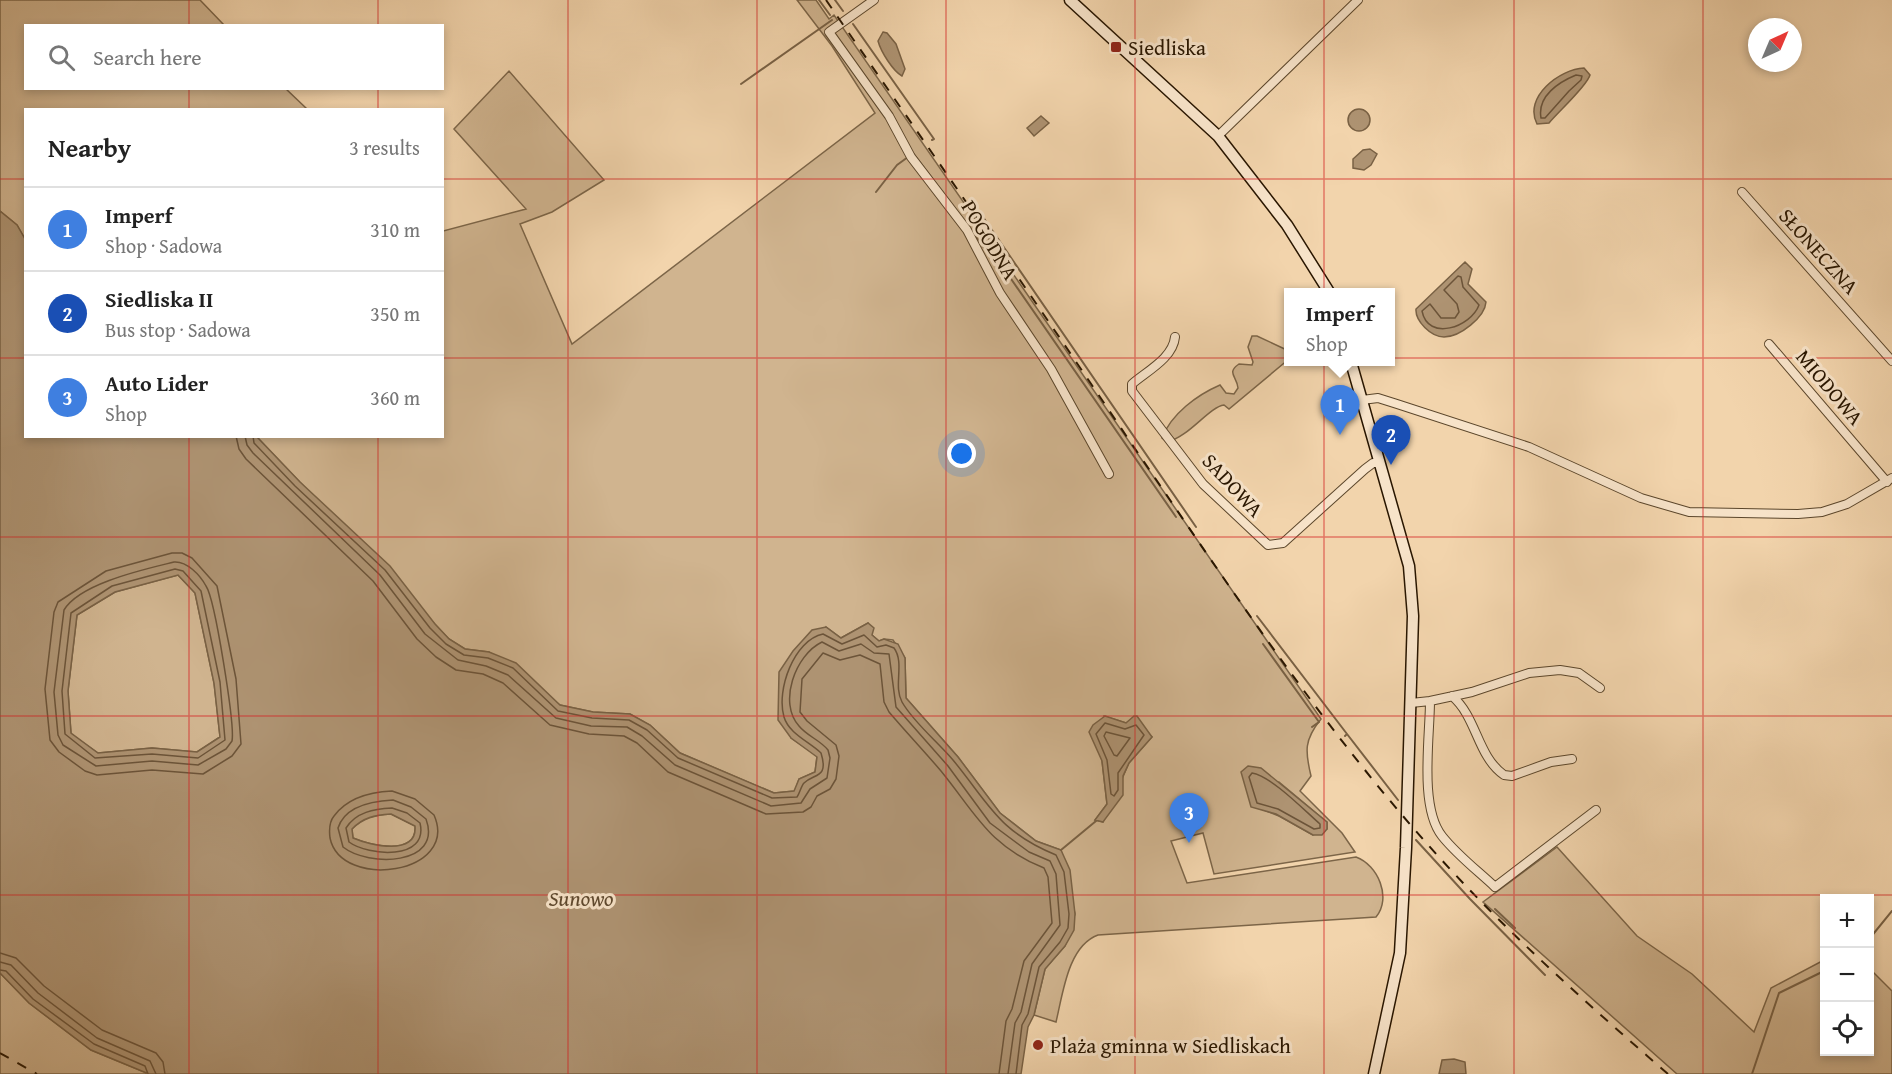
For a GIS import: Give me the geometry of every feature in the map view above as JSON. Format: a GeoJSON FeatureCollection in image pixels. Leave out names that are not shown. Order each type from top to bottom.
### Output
{"type":"FeatureCollection","features":[{"type":"Feature","properties":{"kind":"main road"},"geometry":{"type":"LineString","coordinates":[[1070,0],[1218,136],[1283,219],[1326,288]]}},
{"type":"Feature","properties":{"kind":"main road"},"geometry":{"type":"LineString","coordinates":[[1353,366],[1410,578],[1413,628],[1400,953],[1374,1074]]}},
{"type":"Feature","properties":{"kind":"street","name":"POGODNA"},"geometry":{"type":"LineString","coordinates":[[874,0],[829,32],[889,116],[911,157],[967,230],[1000,293],[1051,369],[1109,474]]}},
{"type":"Feature","properties":{"kind":"street"},"geometry":{"type":"LineString","coordinates":[[1218,136],[1358,0]]}},
{"type":"Feature","properties":{"kind":"street","name":"SŁONECZNA"},"geometry":{"type":"LineString","coordinates":[[1742,192],[1892,361]]}},
{"type":"Feature","properties":{"kind":"street","name":"SADOWA"},"geometry":{"type":"LineString","coordinates":[[1174,337],[1174,345],[1167,355],[1132,384],[1132,391],[1203,484],[1268,545],[1283,543],[1365,469],[1373,463],[1380,463]]}},
{"type":"Feature","properties":{"kind":"street","name":"MIODOWA"},"geometry":{"type":"LineString","coordinates":[[1769,344],[1889,480]]}},
{"type":"Feature","properties":{"kind":"street"},"geometry":{"type":"LineString","coordinates":[[1362,400],[1378,398],[1528,447],[1641,498],[1689,512],[1798,514],[1822,512],[1847,504],[1889,480]]}},
{"type":"Feature","properties":{"kind":"street"},"geometry":{"type":"LineString","coordinates":[[1411,703],[1452,696],[1529,673],[1560,670],[1578,673],[1600,688]]}},
{"type":"Feature","properties":{"kind":"street"},"geometry":{"type":"LineString","coordinates":[[1452,696],[1465,710],[1486,753],[1504,775],[1512,776],[1551,762],[1572,759]]}},
{"type":"Feature","properties":{"kind":"street"},"geometry":{"type":"LineString","coordinates":[[1430,701],[1429,793],[1433,820],[1441,836],[1495,887],[1596,810]]}},
{"type":"Feature","properties":{"kind":"shaded area"},"geometry":{"type":"Polygon","coordinates":[[[0,0],[200,0],[223,24],[24,24],[24,90],[287,90],[306,108],[24,108],[24,237],[17,225],[0,211],[0,0]]]}},
{"type":"Feature","properties":{"kind":"shaded area"},"geometry":{"type":"Polygon","coordinates":[[[797,0],[816,0],[829,19],[834,15],[1321,719],[1311,733],[1307,746],[1311,776],[1300,791],[1342,833],[1355,852],[1214,874],[1203,833],[1171,841],[1187,883],[1356,857],[1371,867],[1383,892],[1381,909],[1376,917],[1098,935],[1080,949],[1073,960],[1064,985],[1056,1022],[1034,1015],[1045,969],[1065,946],[1075,914],[1061,850],[1036,841],[1000,813],[958,757],[906,698],[905,658],[893,640],[879,641],[872,635],[868,623],[841,638],[826,627],[791,738],[817,756],[815,772],[799,779],[795,791],[774,793],[680,753],[650,725],[630,714],[593,712],[560,705],[489,652],[465,649],[449,639],[258,438],[444,438],[444,231],[526,209],[454,129],[509,71],[604,180],[552,212],[520,224],[572,344],[875,113],[832,46],[797,0]],[[1104,716],[1102,761],[1107,804],[1095,820],[1103,822],[1129,763],[1152,737],[1129,721],[1126,723],[1104,716]],[[1279,782],[1247,786],[1250,800],[1257,807],[1313,835],[1327,829],[1327,822],[1279,782]]]}},
{"type":"Feature","properties":{"kind":"shaded area"},"geometry":{"type":"Polygon","coordinates":[[[1252,336],[1257,336],[1284,349],[1284,363],[1229,409],[1224,405],[1218,407],[1175,439],[1167,442],[1162,438],[1178,413],[1202,394],[1220,385],[1226,393],[1234,394],[1238,388],[1233,370],[1239,364],[1252,365],[1253,362],[1248,347],[1252,336]]]}},
{"type":"Feature","properties":{"kind":"shaded area"},"geometry":{"type":"Polygon","coordinates":[[[178,575],[195,593],[214,683],[220,737],[197,752],[152,748],[98,753],[71,734],[68,691],[77,615],[115,592],[178,575]]]}},
{"type":"Feature","properties":{"kind":"shaded area"},"geometry":{"type":"Polygon","coordinates":[[[391,814],[415,826],[414,836],[409,842],[391,846],[353,838],[352,829],[360,822],[375,816],[391,814]]]}},
{"type":"Feature","properties":{"kind":"shaded area"},"geometry":{"type":"Polygon","coordinates":[[[1557,847],[1637,936],[1692,974],[1754,1032],[1771,988],[1820,962],[1820,1056],[1874,1056],[1874,973],[1892,991],[1892,1074],[1677,1074],[1483,902],[1557,847]]]}},
{"type":"Feature","properties":{"kind":"shaded area"},"geometry":{"type":"Polygon","coordinates":[[[0,973],[29,1003],[91,1050],[149,1074],[0,1074],[0,973]]]}},
{"type":"Feature","properties":{"kind":"water"},"geometry":{"type":"Polygon","coordinates":[[[883,32],[887,33],[896,44],[905,69],[902,76],[891,66],[878,41],[883,32]]]}},
{"type":"Feature","properties":{"kind":"water"},"geometry":{"type":"Polygon","coordinates":[[[1584,68],[1590,75],[1584,86],[1549,123],[1537,124],[1534,114],[1535,104],[1546,86],[1565,73],[1584,68]]]}},
{"type":"Feature","properties":{"kind":"water"},"geometry":{"type":"Polygon","coordinates":[[[1359,109],[1367,112],[1370,120],[1367,128],[1359,131],[1351,128],[1348,120],[1351,112],[1359,109]]]}},
{"type":"Feature","properties":{"kind":"water"},"geometry":{"type":"Polygon","coordinates":[[[1041,116],[1049,123],[1034,136],[1027,128],[1041,116]]]}},
{"type":"Feature","properties":{"kind":"water"},"geometry":{"type":"Polygon","coordinates":[[[1370,149],[1377,154],[1371,165],[1364,170],[1353,168],[1353,159],[1363,150],[1370,149]]]}},
{"type":"Feature","properties":{"kind":"water","name":"Sunowo"},"geometry":{"type":"Polygon","coordinates":[[[0,211],[17,225],[24,237],[24,438],[258,438],[300,482],[390,566],[449,639],[465,649],[489,652],[516,663],[560,705],[593,712],[630,714],[650,725],[680,753],[774,793],[794,791],[799,779],[815,772],[817,757],[791,738],[778,720],[779,672],[793,651],[812,630],[826,627],[841,638],[868,623],[874,628],[872,635],[879,641],[884,639],[898,644],[905,658],[906,698],[958,757],[1000,813],[1036,841],[1061,850],[1070,870],[1075,914],[1074,930],[1065,946],[1045,969],[1034,1015],[1028,1027],[1021,1074],[149,1074],[91,1050],[29,1003],[0,973],[0,211]],[[178,575],[115,592],[77,615],[68,691],[71,733],[98,753],[152,748],[197,752],[220,737],[214,683],[195,593],[178,575]],[[391,814],[375,816],[365,819],[352,829],[353,838],[380,845],[401,845],[409,842],[414,836],[415,826],[391,814]]]}},
{"type":"Feature","properties":{"kind":"water"},"geometry":{"type":"Polygon","coordinates":[[[1465,262],[1472,269],[1468,284],[1486,302],[1485,308],[1464,330],[1450,336],[1439,336],[1429,331],[1421,323],[1416,309],[1465,262]]]}},
{"type":"Feature","properties":{"kind":"water"},"geometry":{"type":"Polygon","coordinates":[[[1105,716],[1126,723],[1137,716],[1152,737],[1129,763],[1123,776],[1123,795],[1103,822],[1095,820],[1107,804],[1102,761],[1089,732],[1093,725],[1105,716]]]}},
{"type":"Feature","properties":{"kind":"water"},"geometry":{"type":"Polygon","coordinates":[[[1248,766],[1261,768],[1327,822],[1327,829],[1322,835],[1313,835],[1276,814],[1251,807],[1241,772],[1248,766]]]}},
{"type":"Feature","properties":{"kind":"water"},"geometry":{"type":"Polygon","coordinates":[[[1454,1059],[1465,1062],[1466,1074],[1439,1074],[1442,1060],[1454,1059]]]}},
{"type":"Feature","properties":{"kind":"waterway"},"geometry":{"type":"LineString","coordinates":[[819,0],[830,15]]}},
{"type":"Feature","properties":{"kind":"waterway"},"geometry":{"type":"LineString","coordinates":[[835,0],[843,11]]}},
{"type":"Feature","properties":{"kind":"waterway"},"geometry":{"type":"LineString","coordinates":[[741,84],[832,20]]}},
{"type":"Feature","properties":{"kind":"waterway"},"geometry":{"type":"LineString","coordinates":[[853,24],[934,139],[932,140]]}},
{"type":"Feature","properties":{"kind":"waterway"},"geometry":{"type":"LineString","coordinates":[[913,153],[1003,273],[1007,273],[1176,517]]}},
{"type":"Feature","properties":{"kind":"waterway"},"geometry":{"type":"LineString","coordinates":[[876,192],[897,165],[908,157]]}},
{"type":"Feature","properties":{"kind":"waterway"},"geometry":{"type":"LineString","coordinates":[[983,217],[1196,527]]}},
{"type":"Feature","properties":{"kind":"waterway"},"geometry":{"type":"LineString","coordinates":[[1257,616],[1347,734]]}},
{"type":"Feature","properties":{"kind":"waterway"},"geometry":{"type":"LineString","coordinates":[[1263,644],[1319,722],[1312,727]]}},
{"type":"Feature","properties":{"kind":"waterway"},"geometry":{"type":"LineString","coordinates":[[1345,736],[1347,734],[1398,800]]}},
{"type":"Feature","properties":{"kind":"waterway"},"geometry":{"type":"LineString","coordinates":[[1061,850],[1096,821]]}},
{"type":"Feature","properties":{"kind":"waterway"},"geometry":{"type":"LineString","coordinates":[[1416,840],[1545,975]]}},
{"type":"Feature","properties":{"kind":"waterway"},"geometry":{"type":"LineString","coordinates":[[1495,909],[1515,928]]}},
{"type":"Feature","properties":{"kind":"waterway"},"geometry":{"type":"LineString","coordinates":[[1874,933],[1892,911]]}},
{"type":"Feature","properties":{"kind":"waterway"},"geometry":{"type":"LineString","coordinates":[[1752,1074],[1779,993],[1820,973]]}},
{"type":"Feature","properties":{"kind":"railway"},"geometry":{"type":"LineString","coordinates":[[826,0],[1235,594],[1309,698],[1348,748],[1429,846],[1486,907],[1575,992],[1668,1074]]}},
{"type":"Feature","properties":{"kind":"railway"},"geometry":{"type":"LineString","coordinates":[[0,1053],[37,1074]]}},
{"type":"Feature","properties":{"kind":"place","name":"Siedliska"},"geometry":{"type":"Point","coordinates":[1116,47]}},
{"type":"Feature","properties":{"kind":"place","name":"Imperf"},"geometry":{"type":"Point","coordinates":[1340,435]}},
{"type":"Feature","properties":{"kind":"place","name":"Siedliska II"},"geometry":{"type":"Point","coordinates":[1391,465]}},
{"type":"Feature","properties":{"kind":"place","name":"Auto Lider"},"geometry":{"type":"Point","coordinates":[1189,843]}},
{"type":"Feature","properties":{"kind":"place","name":"Plaża gminna w Siedliskach"},"geometry":{"type":"Point","coordinates":[1038,1045]}}]}
